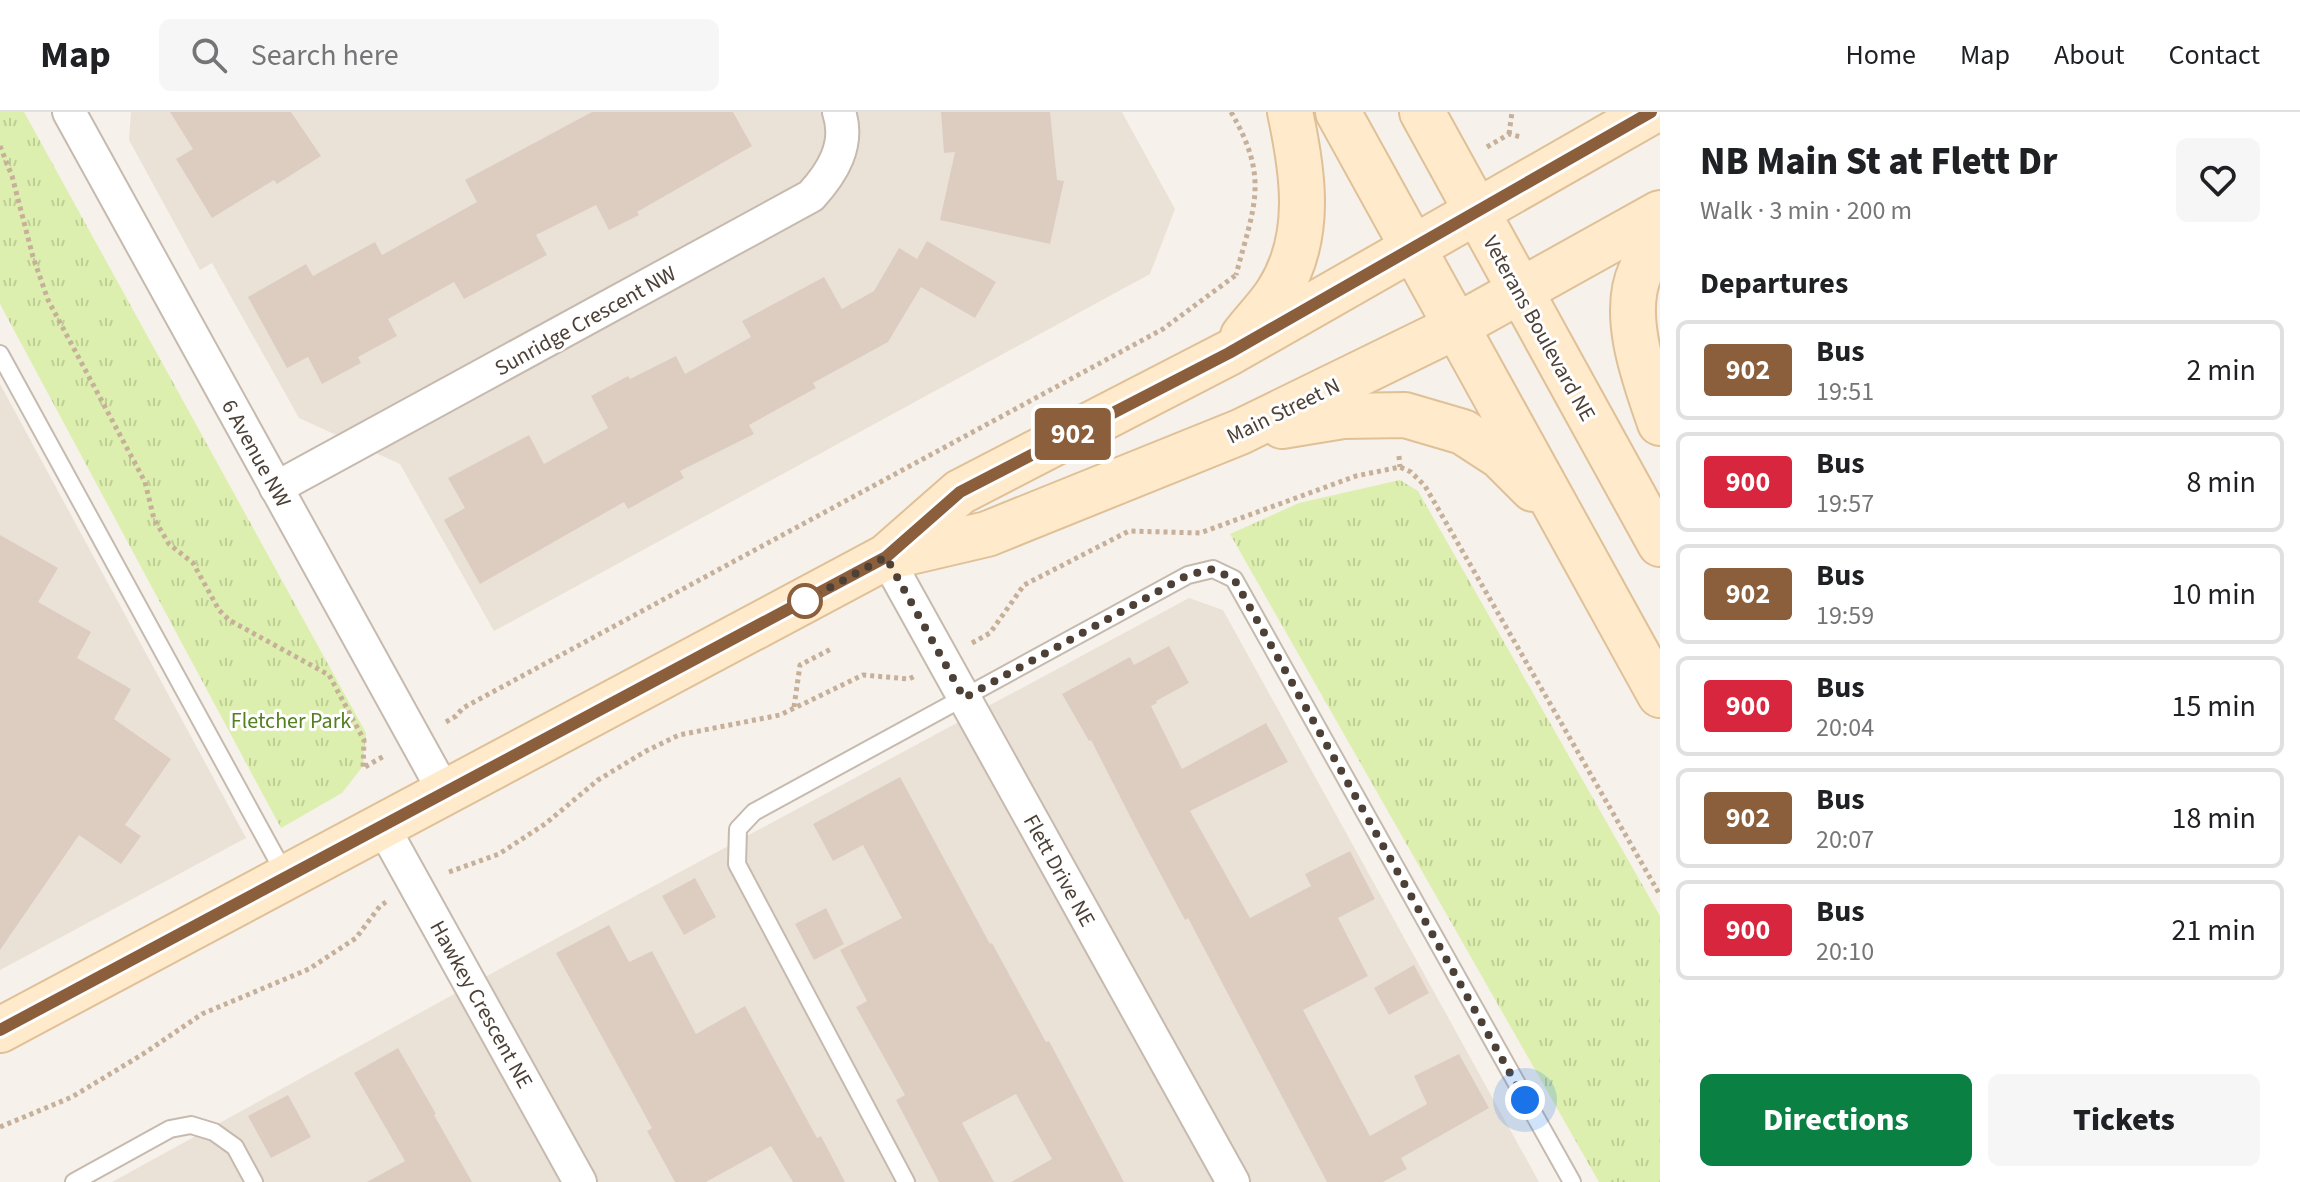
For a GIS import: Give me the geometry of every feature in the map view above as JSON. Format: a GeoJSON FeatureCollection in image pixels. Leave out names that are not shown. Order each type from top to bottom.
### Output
{"type":"FeatureCollection","features":[{"type":"Feature","properties":{"kind":"main road"},"geometry":{"type":"LineString","coordinates":[[1229,353],[1278,292],[1298,244],[1302,223],[1300,161],[1290,112]]}},
{"type":"Feature","properties":{"kind":"main road"},"geometry":{"type":"LineString","coordinates":[[1338,112],[1660,695]]}},
{"type":"Feature","properties":{"kind":"main road","name":"Veterans Boulevard NE"},"geometry":{"type":"LineString","coordinates":[[1422,112],[1660,544]]}},
{"type":"Feature","properties":{"kind":"main road","name":"Main Street N"},"geometry":{"type":"LineString","coordinates":[[0,1030],[886,557],[960,492],[1229,353],[1651,112]]}},
{"type":"Feature","properties":{"kind":"main road","name":"Main Street N"},"geometry":{"type":"LineString","coordinates":[[886,557],[987,534],[1240,432],[1457,326],[1660,213]]}},
{"type":"Feature","properties":{"kind":"main road"},"geometry":{"type":"LineString","coordinates":[[1660,244],[1641,270],[1633,308],[1638,358],[1660,423]]}},
{"type":"Feature","properties":{"kind":"main road"},"geometry":{"type":"LineString","coordinates":[[1240,432],[1343,416],[1405,415],[1463,432],[1500,456],[1562,517]]}},
{"type":"Feature","properties":{"kind":"street","name":"6 Avenue NW"},"geometry":{"type":"LineString","coordinates":[[69,112],[445,793]]}},
{"type":"Feature","properties":{"kind":"street","name":"Sunridge Crescent NW"},"geometry":{"type":"LineString","coordinates":[[276,488],[811,196],[832,173],[841,148],[842,121],[839,112]]}},
{"type":"Feature","properties":{"kind":"street","name":"Flett Drive NE"},"geometry":{"type":"LineString","coordinates":[[886,557],[1233,1182]]}},
{"type":"Feature","properties":{"kind":"street","name":"Hawkey Crescent NE"},"geometry":{"type":"LineString","coordinates":[[383,827],[580,1182]]}},
{"type":"Feature","properties":{"kind":"lane"},"geometry":{"type":"LineString","coordinates":[[0,354],[287,877]]}},
{"type":"Feature","properties":{"kind":"lane"},"geometry":{"type":"LineString","coordinates":[[906,1182],[737,864],[738,829],[754,812],[1188,575],[1213,569],[1234,579],[1572,1182]]}},
{"type":"Feature","properties":{"kind":"lane"},"geometry":{"type":"LineString","coordinates":[[74,1182],[170,1129],[191,1125],[214,1132],[235,1147],[254,1182]]}},
{"type":"Feature","properties":{"kind":"path"},"geometry":{"type":"LineString","coordinates":[[0,146],[12,176],[33,257],[48,300],[145,482],[154,519],[169,544],[193,563],[219,610],[229,620],[329,675],[364,740],[363,768],[456,716],[463,708],[1163,329],[1225,284],[1236,275],[1255,211],[1257,193],[1252,153],[1231,112]]}},
{"type":"Feature","properties":{"kind":"path"},"geometry":{"type":"LineString","coordinates":[[1509,134],[1512,112]]}},
{"type":"Feature","properties":{"kind":"path"},"geometry":{"type":"LineString","coordinates":[[0,1127],[72,1097],[202,1014],[309,969],[356,938],[380,906],[416,886],[499,854],[545,824],[598,780],[679,735],[780,715],[863,675],[909,679],[990,633],[1024,585],[1129,531],[1200,533],[1356,476],[1400,467],[1411,472],[1425,486],[1660,895]]}},
{"type":"Feature","properties":{"kind":"path"},"geometry":{"type":"LineString","coordinates":[[794,708],[800,665],[831,649]]}},
{"type":"Feature","properties":{"kind":"shaded area"},"geometry":{"type":"Polygon","coordinates":[[[131,112],[1122,112],[1175,209],[1150,274],[494,631],[400,464],[299,418],[212,263],[200,270],[129,140],[131,112]]]}},
{"type":"Feature","properties":{"kind":"shaded area"},"geometry":{"type":"Polygon","coordinates":[[[0,384],[246,838],[0,970],[0,384]]]}},
{"type":"Feature","properties":{"kind":"shaded area"},"geometry":{"type":"Polygon","coordinates":[[[1189,598],[1223,610],[1539,1182],[112,1182],[498,970],[1189,598]]]}},
{"type":"Feature","properties":{"kind":"green space","name":"Fletcher Park"},"geometry":{"type":"Polygon","coordinates":[[[0,112],[24,112],[366,733],[363,766],[342,793],[281,828],[0,304],[0,112]]]}},
{"type":"Feature","properties":{"kind":"green space"},"geometry":{"type":"Polygon","coordinates":[[[1400,480],[1418,491],[1660,916],[1660,1182],[1599,1182],[1230,534],[1299,503],[1400,480]]]}},
{"type":"Feature","properties":{"kind":"building"},"geometry":{"type":"Polygon","coordinates":[[[170,112],[291,112],[321,156],[277,184],[274,180],[212,218],[176,159],[193,149],[170,112]]]}},
{"type":"Feature","properties":{"kind":"building"},"geometry":{"type":"Polygon","coordinates":[[[592,112],[733,112],[752,146],[609,230],[596,205],[536,235],[547,255],[464,299],[454,282],[388,319],[397,336],[358,357],[361,363],[322,384],[308,357],[287,368],[248,297],[306,264],[313,276],[375,242],[382,255],[477,202],[465,180],[592,112]]]}},
{"type":"Feature","properties":{"kind":"building"},"geometry":{"type":"Polygon","coordinates":[[[941,112],[1050,112],[1057,180],[1064,181],[1050,244],[940,220],[955,152],[944,153],[941,112]]]}},
{"type":"Feature","properties":{"kind":"building"},"geometry":{"type":"Polygon","coordinates":[[[927,241],[996,282],[975,318],[921,287],[888,342],[813,383],[816,388],[749,425],[754,434],[680,471],[684,478],[628,509],[624,502],[480,584],[444,520],[465,508],[448,478],[529,435],[544,464],[608,428],[591,396],[676,356],[685,374],[751,337],[742,321],[824,277],[842,309],[874,291],[899,248],[917,259],[927,241]]]}},
{"type":"Feature","properties":{"kind":"building"},"geometry":{"type":"Polygon","coordinates":[[[0,535],[58,568],[38,602],[91,632],[77,658],[131,689],[114,719],[171,759],[125,825],[141,836],[121,864],[79,835],[0,950],[0,535]]]}},
{"type":"Feature","properties":{"kind":"building"},"geometry":{"type":"Polygon","coordinates":[[[1169,646],[1189,683],[1151,706],[1182,769],[1266,723],[1288,762],[1190,811],[1250,918],[1311,886],[1305,874],[1350,851],[1375,899],[1338,918],[1368,976],[1303,1010],[1370,1136],[1427,1104],[1414,1076],[1459,1054],[1489,1108],[1401,1158],[1407,1169],[1383,1182],[1327,1182],[1188,918],[1185,920],[1091,740],[1062,694],[1130,657],[1134,665],[1169,646]]]}},
{"type":"Feature","properties":{"kind":"building"},"geometry":{"type":"Polygon","coordinates":[[[900,777],[990,944],[1046,1042],[1049,1041],[1124,1182],[1011,1182],[1052,1159],[1016,1094],[962,1123],[994,1182],[939,1182],[896,1100],[905,1095],[856,1007],[867,1001],[840,950],[902,918],[863,845],[833,861],[813,824],[900,777]]]}},
{"type":"Feature","properties":{"kind":"building"},"geometry":{"type":"Polygon","coordinates":[[[695,878],[716,917],[684,935],[662,896],[695,878]]]}},
{"type":"Feature","properties":{"kind":"building"},"geometry":{"type":"Polygon","coordinates":[[[826,908],[844,944],[814,960],[795,924],[826,908]]]}},
{"type":"Feature","properties":{"kind":"building"},"geometry":{"type":"Polygon","coordinates":[[[609,925],[629,962],[652,951],[696,1034],[745,1006],[817,1138],[821,1136],[845,1182],[793,1182],[771,1146],[706,1182],[675,1182],[647,1131],[652,1128],[556,953],[609,925]]]}},
{"type":"Feature","properties":{"kind":"building"},"geometry":{"type":"Polygon","coordinates":[[[1414,965],[1429,993],[1389,1015],[1374,988],[1414,965]]]}},
{"type":"Feature","properties":{"kind":"building"},"geometry":{"type":"Polygon","coordinates":[[[398,1048],[472,1182],[367,1182],[405,1161],[354,1073],[398,1048]]]}},
{"type":"Feature","properties":{"kind":"building"},"geometry":{"type":"Polygon","coordinates":[[[288,1095],[311,1137],[271,1158],[248,1116],[288,1095]]]}},
{"type":"Feature","properties":{"kind":"bus line","name":"902"},"geometry":{"type":"LineString","coordinates":[[0,1030],[886,557],[960,492],[1229,353],[1651,112]]}},
{"type":"Feature","properties":{"kind":"route"},"geometry":{"type":"LineString","coordinates":[[805,601],[886,557],[964,698],[1188,575],[1213,569],[1234,579],[1525,1100]]}}]}
